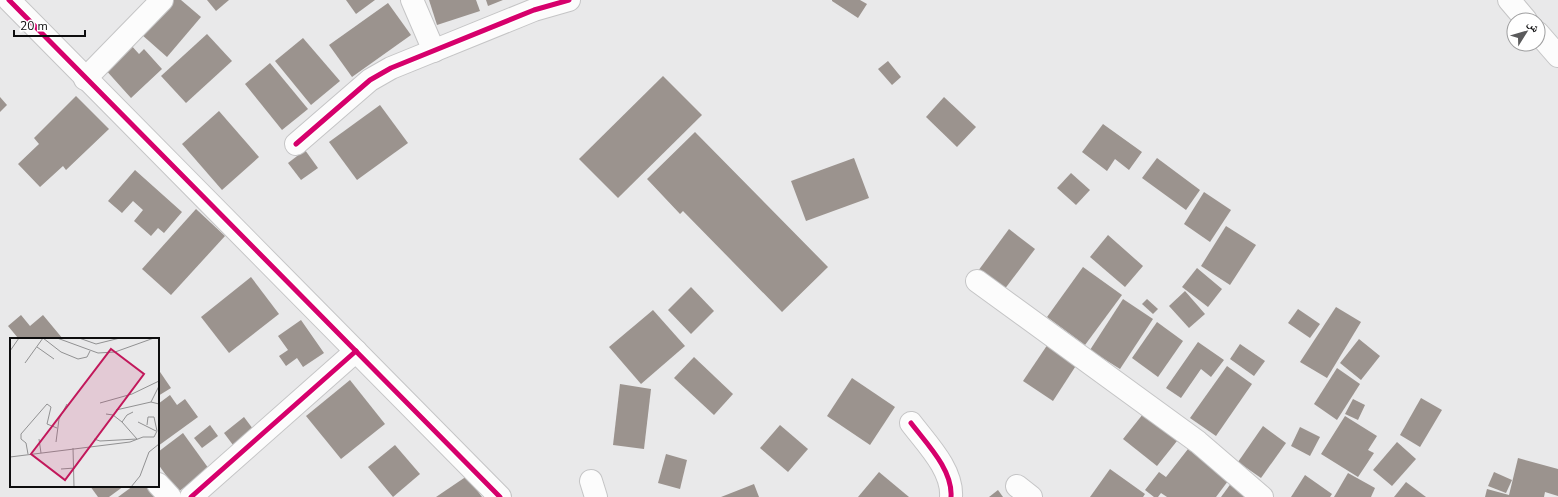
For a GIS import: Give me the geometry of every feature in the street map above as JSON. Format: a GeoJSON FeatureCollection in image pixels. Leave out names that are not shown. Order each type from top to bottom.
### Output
{"type":"FeatureCollection","features":[{"type":"Feature","properties":{"kind":"street"},"geometry":{"type":"LineString","coordinates":[[9,0],[85,79],[500,497]]}},
{"type":"Feature","properties":{"kind":"street"},"geometry":{"type":"LineString","coordinates":[[85,79],[162,0]]}},
{"type":"Feature","properties":{"kind":"street"},"geometry":{"type":"LineString","coordinates":[[412,0],[434,51]]}},
{"type":"Feature","properties":{"kind":"street"},"geometry":{"type":"LineString","coordinates":[[296,144],[370,80],[391,68],[534,10],[568,0]]}},
{"type":"Feature","properties":{"kind":"street"},"geometry":{"type":"LineString","coordinates":[[1509,0],[1519,12]]}},
{"type":"Feature","properties":{"kind":"street"},"geometry":{"type":"LineString","coordinates":[[1546,42],[1558,56]]}},
{"type":"Feature","properties":{"kind":"street"},"geometry":{"type":"LineString","coordinates":[[977,280],[1198,442],[1262,497]]}},
{"type":"Feature","properties":{"kind":"street"},"geometry":{"type":"LineString","coordinates":[[191,497],[356,352]]}},
{"type":"Feature","properties":{"kind":"street"},"geometry":{"type":"LineString","coordinates":[[911,423],[942,464],[952,488],[951,497]]}},
{"type":"Feature","properties":{"kind":"street"},"geometry":{"type":"LineString","coordinates":[[159,485],[170,497]]}},
{"type":"Feature","properties":{"kind":"building"},"geometry":{"type":"Polygon","coordinates":[[[170,0],[181,0],[201,17],[167,57],[141,34],[170,0]]]}},
{"type":"Feature","properties":{"kind":"building"},"geometry":{"type":"Polygon","coordinates":[[[207,0],[229,0],[216,11],[207,0]]]}},
{"type":"Feature","properties":{"kind":"building"},"geometry":{"type":"Polygon","coordinates":[[[346,0],[375,0],[356,14],[346,0]]]}},
{"type":"Feature","properties":{"kind":"building"},"geometry":{"type":"Polygon","coordinates":[[[429,0],[476,0],[480,11],[437,25],[429,0]]]}},
{"type":"Feature","properties":{"kind":"building"},"geometry":{"type":"Polygon","coordinates":[[[486,0],[503,0],[488,6],[486,0]]]}},
{"type":"Feature","properties":{"kind":"building"},"geometry":{"type":"Polygon","coordinates":[[[832,0],[860,0],[867,4],[858,18],[832,0]]]}},
{"type":"Feature","properties":{"kind":"building"},"geometry":{"type":"Polygon","coordinates":[[[388,3],[411,35],[352,77],[329,45],[388,3]]]}},
{"type":"Feature","properties":{"kind":"building"},"geometry":{"type":"Polygon","coordinates":[[[207,34],[232,61],[186,103],[161,76],[207,34]]]}},
{"type":"Feature","properties":{"kind":"building"},"geometry":{"type":"Polygon","coordinates":[[[303,38],[340,81],[311,105],[275,61],[303,38]]]}},
{"type":"Feature","properties":{"kind":"building"},"geometry":{"type":"Polygon","coordinates":[[[130,44],[139,54],[144,49],[162,69],[131,98],[104,68],[130,44]]]}},
{"type":"Feature","properties":{"kind":"building"},"geometry":{"type":"Polygon","coordinates":[[[888,61],[901,77],[892,85],[878,69],[888,61]]]}},
{"type":"Feature","properties":{"kind":"building"},"geometry":{"type":"Polygon","coordinates":[[[270,63],[308,109],[282,130],[245,84],[270,63]]]}},
{"type":"Feature","properties":{"kind":"building"},"geometry":{"type":"Polygon","coordinates":[[[663,76],[702,115],[618,198],[579,159],[663,76]]]}},
{"type":"Feature","properties":{"kind":"building"},"geometry":{"type":"Polygon","coordinates":[[[76,96],[109,129],[66,170],[63,166],[40,187],[18,164],[39,144],[34,138],[76,96]]]}},
{"type":"Feature","properties":{"kind":"building"},"geometry":{"type":"Polygon","coordinates":[[[0,97],[7,105],[0,112],[0,97]]]}},
{"type":"Feature","properties":{"kind":"building"},"geometry":{"type":"Polygon","coordinates":[[[944,97],[976,127],[957,147],[926,117],[944,97]]]}},
{"type":"Feature","properties":{"kind":"building"},"geometry":{"type":"Polygon","coordinates":[[[380,105],[408,143],[357,180],[329,142],[380,105]]]}},
{"type":"Feature","properties":{"kind":"building"},"geometry":{"type":"Polygon","coordinates":[[[219,111],[259,157],[222,190],[182,144],[219,111]]]}},
{"type":"Feature","properties":{"kind":"building"},"geometry":{"type":"Polygon","coordinates":[[[1103,124],[1142,152],[1129,170],[1115,159],[1107,171],[1082,152],[1103,124]]]}},
{"type":"Feature","properties":{"kind":"building"},"geometry":{"type":"Polygon","coordinates":[[[695,132],[828,267],[782,312],[683,211],[680,214],[647,179],[695,132]]]}},
{"type":"Feature","properties":{"kind":"building"},"geometry":{"type":"Polygon","coordinates":[[[305,150],[318,168],[301,180],[288,163],[305,150]]]}},
{"type":"Feature","properties":{"kind":"building"},"geometry":{"type":"Polygon","coordinates":[[[854,158],[869,198],[806,221],[791,181],[854,158]]]}},
{"type":"Feature","properties":{"kind":"building"},"geometry":{"type":"Polygon","coordinates":[[[1157,158],[1200,190],[1186,210],[1142,178],[1157,158]]]}},
{"type":"Feature","properties":{"kind":"building"},"geometry":{"type":"Polygon","coordinates":[[[135,170],[182,212],[164,233],[158,228],[151,236],[134,221],[143,210],[133,201],[122,213],[108,201],[135,170]]]}},
{"type":"Feature","properties":{"kind":"building"},"geometry":{"type":"Polygon","coordinates":[[[1071,173],[1090,190],[1076,205],[1057,188],[1071,173]]]}},
{"type":"Feature","properties":{"kind":"building"},"geometry":{"type":"Polygon","coordinates":[[[1204,192],[1231,210],[1210,242],[1184,224],[1204,192]]]}},
{"type":"Feature","properties":{"kind":"building"},"geometry":{"type":"Polygon","coordinates":[[[196,209],[225,236],[171,295],[142,269],[196,209]]]}},
{"type":"Feature","properties":{"kind":"building"},"geometry":{"type":"Polygon","coordinates":[[[1226,226],[1256,245],[1230,285],[1201,266],[1226,226]]]}},
{"type":"Feature","properties":{"kind":"building"},"geometry":{"type":"Polygon","coordinates":[[[1009,229],[1035,249],[1004,290],[978,271],[1009,229]]]}},
{"type":"Feature","properties":{"kind":"building"},"geometry":{"type":"Polygon","coordinates":[[[1108,235],[1143,266],[1125,287],[1090,257],[1108,235]]]}},
{"type":"Feature","properties":{"kind":"building"},"geometry":{"type":"Polygon","coordinates":[[[1083,267],[1122,295],[1085,345],[1047,317],[1083,267]]]}},
{"type":"Feature","properties":{"kind":"building"},"geometry":{"type":"Polygon","coordinates":[[[1197,268],[1222,289],[1208,307],[1182,287],[1197,268]]]}},
{"type":"Feature","properties":{"kind":"building"},"geometry":{"type":"Polygon","coordinates":[[[251,277],[279,314],[229,353],[201,317],[251,277]]]}},
{"type":"Feature","properties":{"kind":"building"},"geometry":{"type":"Polygon","coordinates":[[[691,287],[714,311],[691,334],[668,310],[691,287]]]}},
{"type":"Feature","properties":{"kind":"building"},"geometry":{"type":"Polygon","coordinates":[[[1185,291],[1205,314],[1189,328],[1169,306],[1185,291]]]}},
{"type":"Feature","properties":{"kind":"building"},"geometry":{"type":"Polygon","coordinates":[[[1123,299],[1153,319],[1120,369],[1090,350],[1123,299]]]}},
{"type":"Feature","properties":{"kind":"building"},"geometry":{"type":"Polygon","coordinates":[[[1147,299],[1158,309],[1153,314],[1142,304],[1147,299]]]}},
{"type":"Feature","properties":{"kind":"building"},"geometry":{"type":"Polygon","coordinates":[[[1336,307],[1361,322],[1327,378],[1300,362],[1336,307]]]}},
{"type":"Feature","properties":{"kind":"building"},"geometry":{"type":"Polygon","coordinates":[[[1298,309],[1320,324],[1310,338],[1288,323],[1298,309]]]}},
{"type":"Feature","properties":{"kind":"building"},"geometry":{"type":"Polygon","coordinates":[[[653,310],[685,346],[641,384],[609,347],[653,310]]]}},
{"type":"Feature","properties":{"kind":"building"},"geometry":{"type":"Polygon","coordinates":[[[21,315],[30,326],[43,315],[62,338],[18,338],[8,326],[21,315]]]}},
{"type":"Feature","properties":{"kind":"building"},"geometry":{"type":"Polygon","coordinates":[[[301,320],[324,353],[303,367],[297,358],[286,366],[279,356],[288,350],[278,336],[301,320]]]}},
{"type":"Feature","properties":{"kind":"building"},"geometry":{"type":"Polygon","coordinates":[[[1157,322],[1183,341],[1158,377],[1132,358],[1157,322]]]}},
{"type":"Feature","properties":{"kind":"building"},"geometry":{"type":"Polygon","coordinates":[[[1359,339],[1380,356],[1361,380],[1340,363],[1359,339]]]}},
{"type":"Feature","properties":{"kind":"building"},"geometry":{"type":"Polygon","coordinates":[[[1050,341],[1079,361],[1053,401],[1023,381],[1050,341]]]}},
{"type":"Feature","properties":{"kind":"building"},"geometry":{"type":"Polygon","coordinates":[[[1198,342],[1224,360],[1211,377],[1201,369],[1181,398],[1166,388],[1198,342]]]}},
{"type":"Feature","properties":{"kind":"building"},"geometry":{"type":"Polygon","coordinates":[[[1240,344],[1265,361],[1254,376],[1230,359],[1240,344]]]}},
{"type":"Feature","properties":{"kind":"building"},"geometry":{"type":"Polygon","coordinates":[[[694,357],[733,394],[714,415],[674,378],[694,357]]]}},
{"type":"Feature","properties":{"kind":"building"},"geometry":{"type":"Polygon","coordinates":[[[1227,366],[1252,384],[1216,436],[1190,418],[1227,366]]]}},
{"type":"Feature","properties":{"kind":"building"},"geometry":{"type":"Polygon","coordinates":[[[1337,368],[1360,384],[1337,420],[1314,404],[1337,368]]]}},
{"type":"Feature","properties":{"kind":"building"},"geometry":{"type":"Polygon","coordinates":[[[159,370],[171,388],[159,395],[159,370]]]}},
{"type":"Feature","properties":{"kind":"building"},"geometry":{"type":"Polygon","coordinates":[[[852,378],[895,407],[870,445],[827,416],[852,378]]]}},
{"type":"Feature","properties":{"kind":"building"},"geometry":{"type":"Polygon","coordinates":[[[350,380],[385,424],[341,459],[306,416],[350,380]]]}},
{"type":"Feature","properties":{"kind":"building"},"geometry":{"type":"Polygon","coordinates":[[[620,384],[651,389],[644,449],[613,445],[620,384]]]}},
{"type":"Feature","properties":{"kind":"building"},"geometry":{"type":"Polygon","coordinates":[[[170,395],[177,405],[185,399],[198,417],[159,445],[159,403],[170,395]]]}},
{"type":"Feature","properties":{"kind":"building"},"geometry":{"type":"Polygon","coordinates":[[[1421,398],[1442,410],[1420,447],[1400,435],[1421,398]]]}},
{"type":"Feature","properties":{"kind":"building"},"geometry":{"type":"Polygon","coordinates":[[[1353,399],[1365,405],[1358,420],[1345,414],[1353,399]]]}},
{"type":"Feature","properties":{"kind":"building"},"geometry":{"type":"Polygon","coordinates":[[[1147,409],[1181,436],[1157,466],[1123,439],[1147,409]]]}},
{"type":"Feature","properties":{"kind":"building"},"geometry":{"type":"Polygon","coordinates":[[[1345,416],[1377,436],[1368,450],[1374,453],[1358,477],[1321,454],[1345,416]]]}},
{"type":"Feature","properties":{"kind":"building"},"geometry":{"type":"Polygon","coordinates":[[[244,417],[253,429],[233,445],[224,433],[244,417]]]}},
{"type":"Feature","properties":{"kind":"building"},"geometry":{"type":"Polygon","coordinates":[[[210,425],[218,436],[202,448],[194,438],[210,425]]]}},
{"type":"Feature","properties":{"kind":"building"},"geometry":{"type":"Polygon","coordinates":[[[780,425],[808,449],[788,472],[760,448],[780,425]]]}},
{"type":"Feature","properties":{"kind":"building"},"geometry":{"type":"Polygon","coordinates":[[[1263,426],[1286,443],[1261,478],[1238,462],[1263,426]]]}},
{"type":"Feature","properties":{"kind":"building"},"geometry":{"type":"Polygon","coordinates":[[[1300,427],[1320,437],[1310,456],[1291,446],[1300,427]]]}},
{"type":"Feature","properties":{"kind":"building"},"geometry":{"type":"Polygon","coordinates":[[[183,433],[209,469],[178,492],[159,465],[159,451],[183,433]]]}},
{"type":"Feature","properties":{"kind":"building"},"geometry":{"type":"Polygon","coordinates":[[[1397,442],[1416,459],[1392,486],[1373,470],[1397,442]]]}},
{"type":"Feature","properties":{"kind":"building"},"geometry":{"type":"Polygon","coordinates":[[[395,445],[420,474],[393,497],[368,467],[395,445]]]}},
{"type":"Feature","properties":{"kind":"building"},"geometry":{"type":"Polygon","coordinates":[[[1188,449],[1228,481],[1216,497],[1167,497],[1161,493],[1158,497],[1154,497],[1145,490],[1159,472],[1166,477],[1188,449]]]}},
{"type":"Feature","properties":{"kind":"building"},"geometry":{"type":"Polygon","coordinates":[[[666,454],[687,460],[680,489],[658,483],[666,454]]]}},
{"type":"Feature","properties":{"kind":"building"},"geometry":{"type":"Polygon","coordinates":[[[1518,458],[1558,469],[1558,496],[1545,492],[1544,497],[1485,497],[1487,489],[1509,495],[1518,458]]]}},
{"type":"Feature","properties":{"kind":"building"},"geometry":{"type":"Polygon","coordinates":[[[1110,469],[1145,494],[1143,497],[1090,497],[1110,469]]]}},
{"type":"Feature","properties":{"kind":"building"},"geometry":{"type":"Polygon","coordinates":[[[879,472],[909,497],[858,497],[879,472]]]}},
{"type":"Feature","properties":{"kind":"building"},"geometry":{"type":"Polygon","coordinates":[[[1494,472],[1512,480],[1506,493],[1488,486],[1494,472]]]}},
{"type":"Feature","properties":{"kind":"building"},"geometry":{"type":"Polygon","coordinates":[[[1348,473],[1375,488],[1371,497],[1334,497],[1348,473]]]}},
{"type":"Feature","properties":{"kind":"building"},"geometry":{"type":"Polygon","coordinates":[[[1305,475],[1332,494],[1330,497],[1291,497],[1305,475]]]}},
{"type":"Feature","properties":{"kind":"building"},"geometry":{"type":"Polygon","coordinates":[[[467,476],[482,497],[436,497],[467,476]]]}},
{"type":"Feature","properties":{"kind":"building"},"geometry":{"type":"Polygon","coordinates":[[[1232,482],[1253,497],[1221,497],[1232,482]]]}},
{"type":"Feature","properties":{"kind":"building"},"geometry":{"type":"Polygon","coordinates":[[[1406,482],[1426,497],[1394,497],[1406,482]]]}},
{"type":"Feature","properties":{"kind":"building"},"geometry":{"type":"Polygon","coordinates":[[[754,484],[759,497],[721,497],[754,484]]]}},
{"type":"Feature","properties":{"kind":"building"},"geometry":{"type":"Polygon","coordinates":[[[91,487],[123,487],[109,497],[98,497],[91,487]]]}},
{"type":"Feature","properties":{"kind":"building"},"geometry":{"type":"Polygon","coordinates":[[[132,487],[155,487],[162,497],[118,497],[132,487]]]}},
{"type":"Feature","properties":{"kind":"building"},"geometry":{"type":"Polygon","coordinates":[[[998,490],[1003,497],[989,497],[998,490]]]}},
{"type":"Feature","properties":{"kind":"cycle path"},"geometry":{"type":"LineString","coordinates":[[9,0],[500,497]]}},
{"type":"Feature","properties":{"kind":"cycle path"},"geometry":{"type":"LineString","coordinates":[[296,144],[370,80],[391,68],[534,10],[569,0]]}},
{"type":"Feature","properties":{"kind":"cycle path"},"geometry":{"type":"LineString","coordinates":[[191,497],[356,351]]}},
{"type":"Feature","properties":{"kind":"cycle path"},"geometry":{"type":"LineString","coordinates":[[911,423],[938,458],[943,467],[951,487],[951,497]]}}]}
